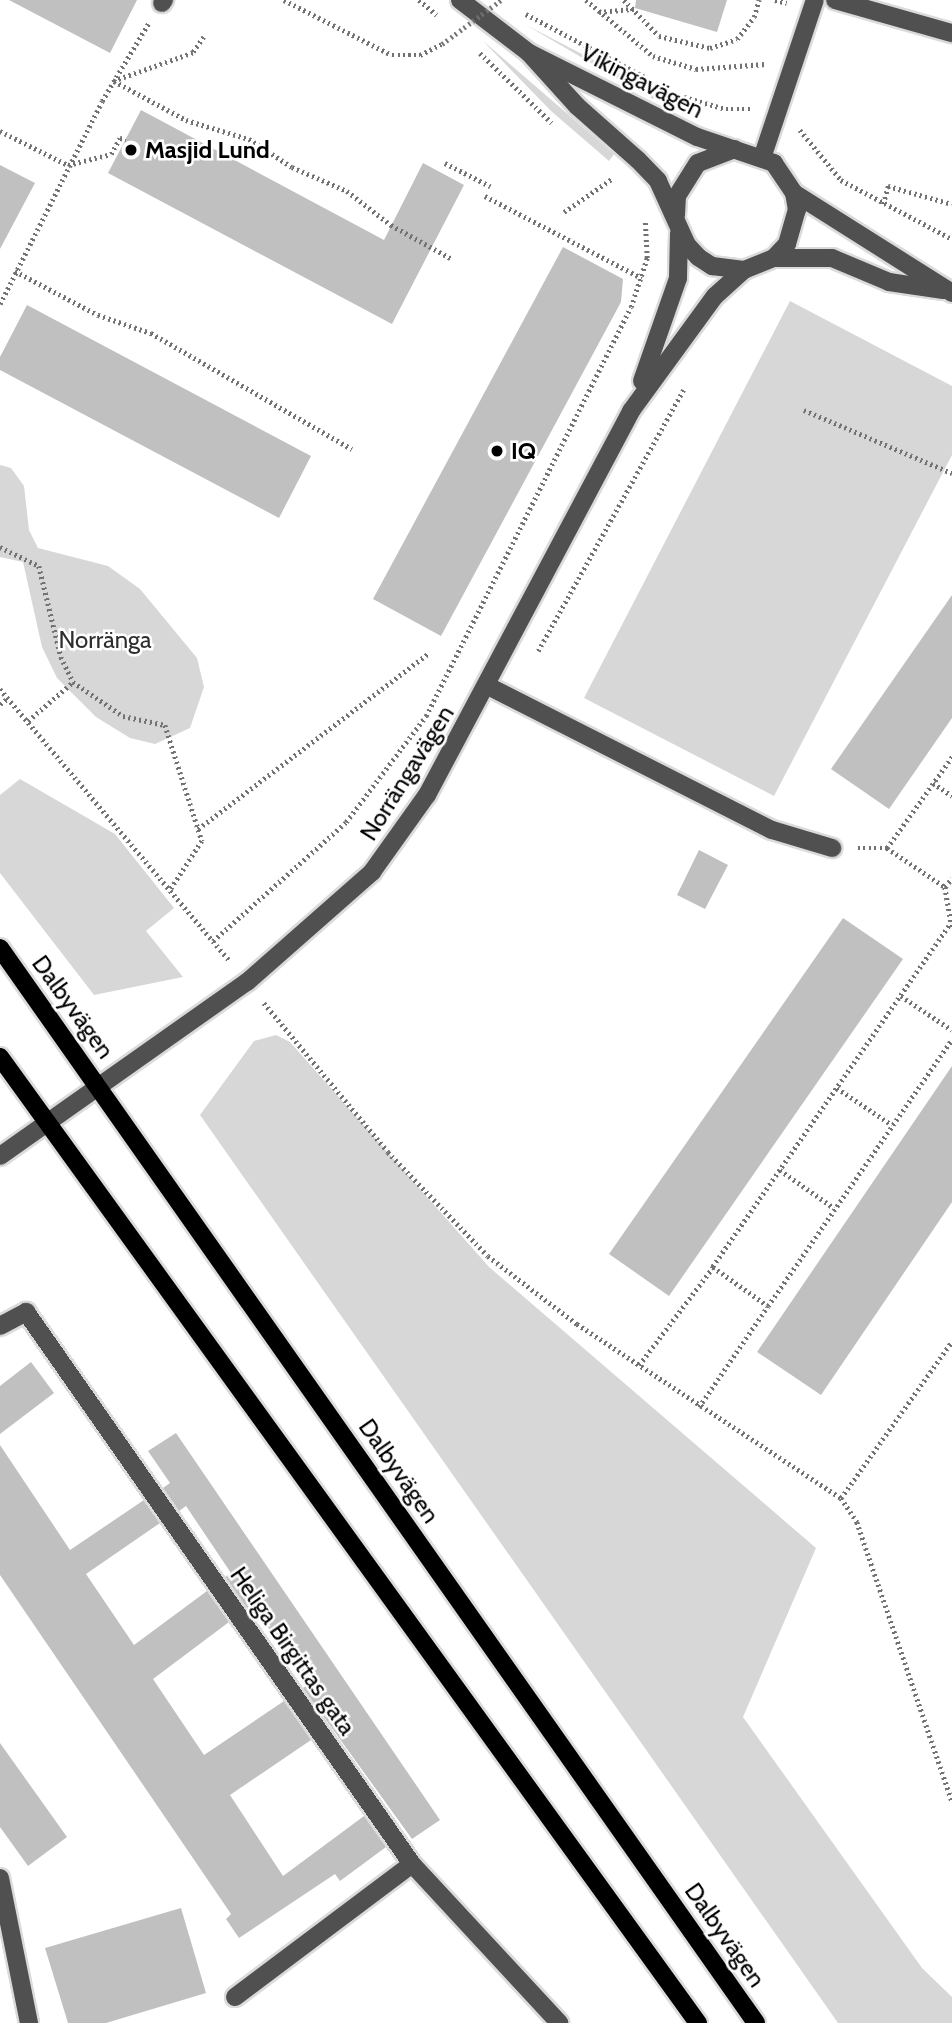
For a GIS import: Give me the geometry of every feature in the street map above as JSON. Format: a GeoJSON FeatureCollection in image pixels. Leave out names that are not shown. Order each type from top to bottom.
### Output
{"type":"FeatureCollection","features":[{"type":"Feature","properties":{"kind":"main road","name":"Dalbyvägen"},"geometry":{"type":"LineString","coordinates":[[0,948],[99,1085],[756,2023]]}},
{"type":"Feature","properties":{"kind":"main road"},"geometry":{"type":"LineString","coordinates":[[0,1057],[698,2023]]}},
{"type":"Feature","properties":{"kind":"street","name":"Vikingavägen"},"geometry":{"type":"LineString","coordinates":[[460,0],[529,53],[651,174],[687,245],[712,266],[744,270]]}},
{"type":"Feature","properties":{"kind":"street"},"geometry":{"type":"LineString","coordinates":[[774,258],[794,228],[794,193],[787,176],[763,155],[815,0]]}},
{"type":"Feature","properties":{"kind":"street"},"geometry":{"type":"LineString","coordinates":[[835,0],[952,33]]}},
{"type":"Feature","properties":{"kind":"street","name":"Vikingavägen"},"geometry":{"type":"LineString","coordinates":[[529,53],[697,137],[763,155]]}},
{"type":"Feature","properties":{"kind":"street","name":"Vikingavägen"},"geometry":{"type":"LineString","coordinates":[[678,223],[677,196],[691,171],[715,153],[734,149]]}},
{"type":"Feature","properties":{"kind":"street"},"geometry":{"type":"LineString","coordinates":[[794,193],[901,256],[949,291]]}},
{"type":"Feature","properties":{"kind":"street","name":"Norrängavägen"},"geometry":{"type":"LineString","coordinates":[[0,1156],[247,982],[372,872],[427,795],[488,686],[631,411],[678,278],[678,223]]}},
{"type":"Feature","properties":{"kind":"street"},"geometry":{"type":"LineString","coordinates":[[744,270],[774,258],[832,258],[889,282],[949,291]]}},
{"type":"Feature","properties":{"kind":"street","name":"Norrängavägen"},"geometry":{"type":"LineString","coordinates":[[631,411],[715,296],[744,270]]}},
{"type":"Feature","properties":{"kind":"street"},"geometry":{"type":"LineString","coordinates":[[488,686],[772,830],[832,848]]}},
{"type":"Feature","properties":{"kind":"street","name":"Heliga Birgittas gata"},"geometry":{"type":"LineString","coordinates":[[0,1326],[26,1312],[412,1864],[559,2023]]}},
{"type":"Feature","properties":{"kind":"street"},"geometry":{"type":"LineString","coordinates":[[235,1997],[412,1864]]}},
{"type":"Feature","properties":{"kind":"street"},"geometry":{"type":"LineString","coordinates":[[0,1878],[29,2023]]}},
{"type":"Feature","properties":{"kind":"path"},"geometry":{"type":"LineString","coordinates":[[284,0],[391,55],[410,58],[442,44],[501,0]]}},
{"type":"Feature","properties":{"kind":"path"},"geometry":{"type":"LineString","coordinates":[[419,0],[466,38]]}},
{"type":"Feature","properties":{"kind":"path"},"geometry":{"type":"LineString","coordinates":[[586,0],[636,46],[680,66],[769,64]]}},
{"type":"Feature","properties":{"kind":"path"},"geometry":{"type":"LineString","coordinates":[[624,0],[659,36],[710,48],[737,39],[754,17],[759,0]]}},
{"type":"Feature","properties":{"kind":"path"},"geometry":{"type":"LineString","coordinates":[[775,0],[787,3]]}},
{"type":"Feature","properties":{"kind":"path"},"geometry":{"type":"LineString","coordinates":[[0,304],[68,165],[114,81],[163,2]]}},
{"type":"Feature","properties":{"kind":"path"},"geometry":{"type":"LineString","coordinates":[[598,12],[635,9]]}},
{"type":"Feature","properties":{"kind":"path"},"geometry":{"type":"LineString","coordinates":[[114,81],[193,53],[204,37]]}},
{"type":"Feature","properties":{"kind":"path"},"geometry":{"type":"LineString","coordinates":[[475,48],[558,129]]}},
{"type":"Feature","properties":{"kind":"path"},"geometry":{"type":"LineString","coordinates":[[114,81],[186,120],[249,139],[292,167],[348,191],[391,225],[452,259]]}},
{"type":"Feature","properties":{"kind":"path"},"geometry":{"type":"LineString","coordinates":[[0,131],[68,165],[111,154],[120,138],[126,139]]}},
{"type":"Feature","properties":{"kind":"path"},"geometry":{"type":"LineString","coordinates":[[444,163],[489,186]]}},
{"type":"Feature","properties":{"kind":"path"},"geometry":{"type":"LineString","coordinates":[[604,169],[620,184]]}},
{"type":"Feature","properties":{"kind":"path"},"geometry":{"type":"LineString","coordinates":[[564,212],[613,178]]}},
{"type":"Feature","properties":{"kind":"path"},"geometry":{"type":"LineString","coordinates":[[883,204],[888,186],[952,204]]}},
{"type":"Feature","properties":{"kind":"path"},"geometry":{"type":"LineString","coordinates":[[485,196],[642,278]]}},
{"type":"Feature","properties":{"kind":"path"},"geometry":{"type":"LineString","coordinates":[[213,941],[346,822],[426,716],[599,377],[642,278],[648,246],[642,212]]}},
{"type":"Feature","properties":{"kind":"path"},"geometry":{"type":"LineString","coordinates":[[15,271],[97,315],[150,333],[352,449]]}},
{"type":"Feature","properties":{"kind":"path"},"geometry":{"type":"LineString","coordinates":[[512,698],[689,379]]}},
{"type":"Feature","properties":{"kind":"path"},"geometry":{"type":"LineString","coordinates":[[804,410],[952,473]]}},
{"type":"Feature","properties":{"kind":"path"},"geometry":{"type":"LineString","coordinates":[[0,547],[39,566],[61,657],[73,682],[123,716],[165,725],[202,841],[171,889]]}},
{"type":"Feature","properties":{"kind":"path"},"geometry":{"type":"LineString","coordinates":[[198,829],[428,654]]}},
{"type":"Feature","properties":{"kind":"path"},"geometry":{"type":"LineString","coordinates":[[28,722],[73,682]]}},
{"type":"Feature","properties":{"kind":"path"},"geometry":{"type":"LineString","coordinates":[[0,689],[462,1232],[517,1280],[699,1407],[841,1498],[857,1522],[952,1801]]}},
{"type":"Feature","properties":{"kind":"path"},"geometry":{"type":"LineString","coordinates":[[0,704],[7,699]]}},
{"type":"Feature","properties":{"kind":"path"},"geometry":{"type":"LineString","coordinates":[[887,848],[952,757]]}},
{"type":"Feature","properties":{"kind":"path"},"geometry":{"type":"LineString","coordinates":[[933,783],[952,796]]}},
{"type":"Feature","properties":{"kind":"path"},"geometry":{"type":"LineString","coordinates":[[832,848],[887,848],[945,887]]}},
{"type":"Feature","properties":{"kind":"path"},"geometry":{"type":"LineString","coordinates":[[639,1365],[713,1267],[951,927],[945,887],[952,878]]}},
{"type":"Feature","properties":{"kind":"path"},"geometry":{"type":"LineString","coordinates":[[901,996],[952,1030]]}},
{"type":"Feature","properties":{"kind":"path"},"geometry":{"type":"LineString","coordinates":[[699,1407],[952,1039]]}},
{"type":"Feature","properties":{"kind":"path"},"geometry":{"type":"LineString","coordinates":[[837,1088],[892,1125]]}},
{"type":"Feature","properties":{"kind":"path"},"geometry":{"type":"LineString","coordinates":[[779,1170],[834,1208]]}},
{"type":"Feature","properties":{"kind":"path"},"geometry":{"type":"LineString","coordinates":[[713,1267],[768,1306]]}},
{"type":"Feature","properties":{"kind":"path"},"geometry":{"type":"LineString","coordinates":[[841,1498],[952,1341]]}},
{"type":"Feature","properties":{"kind":"green space"},"geometry":{"type":"Polygon","coordinates":[[[526,25],[657,93],[653,99],[526,25]]]}},
{"type":"Feature","properties":{"kind":"green space"},"geometry":{"type":"Polygon","coordinates":[[[482,40],[614,154],[609,161],[551,111],[482,40]]]}},
{"type":"Feature","properties":{"kind":"green space"},"geometry":{"type":"Polygon","coordinates":[[[790,301],[952,386],[952,455],[774,796],[584,698],[790,301]]]}},
{"type":"Feature","properties":{"kind":"green space","name":"Norränga"},"geometry":{"type":"Polygon","coordinates":[[[0,465],[11,468],[24,486],[29,530],[38,548],[108,566],[140,589],[197,658],[204,687],[190,728],[155,744],[130,738],[96,717],[57,678],[42,647],[23,562],[0,557],[0,465]]]}},
{"type":"Feature","properties":{"kind":"green space"},"geometry":{"type":"Polygon","coordinates":[[[20,779],[115,834],[174,908],[146,931],[183,977],[94,995],[0,873],[0,795],[20,779]]]}},
{"type":"Feature","properties":{"kind":"green space"},"geometry":{"type":"Polygon","coordinates":[[[276,1035],[290,1042],[489,1267],[816,1548],[743,1717],[922,1968],[952,1997],[952,2023],[838,2023],[200,1115],[254,1041],[276,1035]]]}},
{"type":"Feature","properties":{"kind":"building"},"geometry":{"type":"Polygon","coordinates":[[[9,0],[137,0],[110,53],[9,0]]]}},
{"type":"Feature","properties":{"kind":"building"},"geometry":{"type":"Polygon","coordinates":[[[636,0],[727,0],[717,32],[635,8],[636,0]]]}},
{"type":"Feature","properties":{"kind":"building"},"geometry":{"type":"Polygon","coordinates":[[[141,110],[384,240],[423,163],[464,185],[392,324],[108,173],[141,110]]]}},
{"type":"Feature","properties":{"kind":"building"},"geometry":{"type":"Polygon","coordinates":[[[0,165],[35,183],[0,249],[0,165]]]}},
{"type":"Feature","properties":{"kind":"building","name":"IQ"},"geometry":{"type":"Polygon","coordinates":[[[563,247],[623,279],[621,302],[441,636],[373,599],[563,247]]]}},
{"type":"Feature","properties":{"kind":"building"},"geometry":{"type":"Polygon","coordinates":[[[27,305],[311,456],[279,518],[0,370],[0,357],[27,305]]]}},
{"type":"Feature","properties":{"kind":"building"},"geometry":{"type":"Polygon","coordinates":[[[952,595],[952,718],[889,809],[831,769],[952,595]]]}},
{"type":"Feature","properties":{"kind":"building"},"geometry":{"type":"Polygon","coordinates":[[[699,850],[728,865],[705,909],[677,895],[699,850]]]}},
{"type":"Feature","properties":{"kind":"building"},"geometry":{"type":"Polygon","coordinates":[[[843,918],[903,959],[669,1296],[609,1254],[843,918]]]}},
{"type":"Feature","properties":{"kind":"building"},"geometry":{"type":"Polygon","coordinates":[[[952,1066],[952,1202],[821,1395],[757,1352],[952,1066]]]}},
{"type":"Feature","properties":{"kind":"building"},"geometry":{"type":"Polygon","coordinates":[[[31,1362],[54,1393],[0,1434],[0,1386],[31,1362]]]}},
{"type":"Feature","properties":{"kind":"building"},"geometry":{"type":"Polygon","coordinates":[[[176,1433],[440,1820],[412,1839],[303,1688],[308,1685],[252,1604],[247,1608],[225,1577],[231,1573],[186,1506],[179,1511],[163,1488],[170,1483],[148,1451],[176,1433]]]}},
{"type":"Feature","properties":{"kind":"building"},"geometry":{"type":"Polygon","coordinates":[[[0,1445],[70,1550],[144,1500],[160,1523],[86,1574],[134,1645],[207,1591],[229,1622],[153,1679],[204,1755],[284,1701],[311,1740],[230,1795],[283,1876],[364,1816],[386,1847],[340,1881],[335,1874],[239,1938],[226,1919],[231,1914],[0,1575],[0,1445]]]}},
{"type":"Feature","properties":{"kind":"building"},"geometry":{"type":"Polygon","coordinates":[[[0,1743],[67,1837],[28,1866],[0,1827],[0,1743]]]}},
{"type":"Feature","properties":{"kind":"building"},"geometry":{"type":"Polygon","coordinates":[[[181,1908],[206,1993],[106,2023],[68,2023],[45,1948],[181,1908]]]}},
{"type":"Feature","properties":{"kind":"place","name":"Masjid Lund"},"geometry":{"type":"Point","coordinates":[131,150]}},
{"type":"Feature","properties":{"kind":"place","name":"IQ"},"geometry":{"type":"Point","coordinates":[497,451]}}]}
